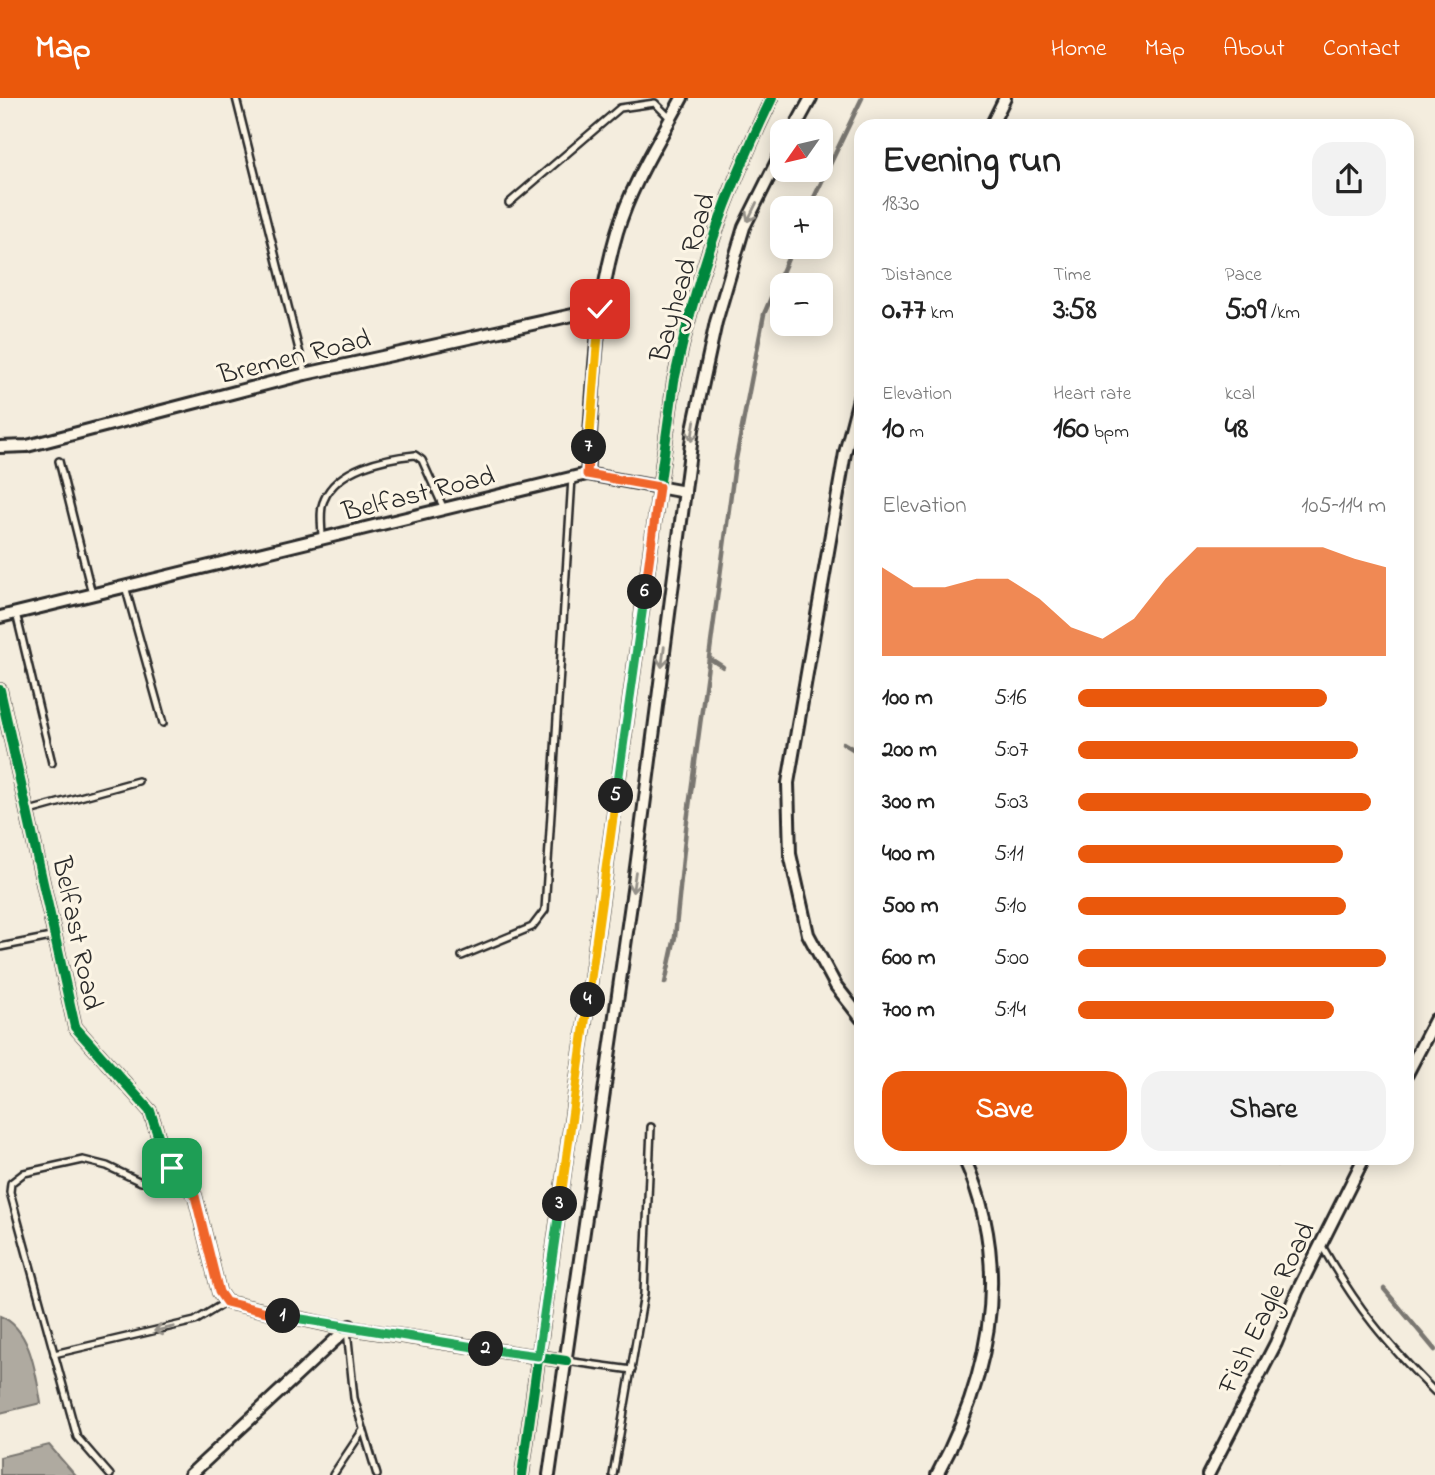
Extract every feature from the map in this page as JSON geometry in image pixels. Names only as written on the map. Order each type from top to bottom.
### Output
[{"type":"street","points":[[587,474],[600,309],[617,231],[682,98]]},
{"type":"street","name":"Bayhead Road","points":[[522,1475],[674,381],[701,272],[737,170],[772,98]]},
{"type":"street","points":[[800,119],[811,98]]},
{"type":"street","points":[[994,119],[1005,98]]},
{"type":"street","name":"Bayhead Road","points":[[549,1475],[634,883],[693,429],[716,322],[744,227],[770,175]]},
{"type":"street","name":"Bremen Road","points":[[0,447],[27,446],[305,374],[600,309]]},
{"type":"street","points":[[854,418],[845,453],[788,783],[790,854],[808,934],[836,986],[854,1009]]},
{"type":"street","name":"Belfast Road","points":[[0,617],[587,474],[685,492]]},
{"type":"street","name":"Belfast Road","points":[[0,690],[75,1027],[150,1111],[158,1127],[165,1157],[195,1196],[219,1292],[226,1302]]},
{"type":"street","points":[[1414,1060],[1435,1020]]},
{"type":"street","points":[[937,1475],[967,1412],[984,1356],[993,1303],[982,1212],[966,1165]]},
{"type":"street","name":"Fish Eagle Road","points":[[1208,1475],[1276,1343],[1360,1165]]},
{"type":"street","points":[[226,1302],[348,1328],[566,1361]]},
{"type":"street","points":[[190,1475],[348,1328]]},
{"type":"lane","points":[[236,98],[305,374]]},
{"type":"lane","points":[[509,203],[620,108],[653,100],[671,119]]},
{"type":"lane","points":[[321,539],[322,502],[327,493],[357,469],[397,457],[415,456],[422,460],[443,509]]},
{"type":"lane","points":[[59,461],[92,594]]},
{"type":"lane","points":[[462,956],[532,927],[545,910],[572,478]]},
{"type":"lane","points":[[125,586],[163,723]]},
{"type":"lane","points":[[16,613],[52,763]]},
{"type":"lane","points":[[29,811],[138,781]]},
{"type":"lane","points":[[0,947],[56,936]]},
{"type":"lane","points":[[613,1475],[632,1370],[647,1262],[651,1127]]},
{"type":"lane","points":[[110,1475],[76,1437],[10,1192],[11,1183],[24,1173],[83,1160],[107,1166],[141,1182],[177,1174]]},
{"type":"lane","points":[[1321,1244],[1363,1314],[1435,1392]]},
{"type":"lane","points":[[54,1354],[195,1321],[226,1302]]},
{"type":"lane","points":[[348,1328],[350,1377],[377,1475]]},
{"type":"lane","points":[[566,1361],[632,1370]]},
{"type":"lane","points":[[333,1475],[363,1430]]},
{"type":"shaded area","points":[[0,1316],[19,1331],[25,1341],[34,1366],[41,1403],[0,1413]]},
{"type":"shaded area","points":[[49,1445],[75,1475],[0,1475],[0,1457]]},
{"type":"waterway","points":[[815,196],[862,98]]},
{"type":"waterway","points":[[665,983],[675,937],[686,829],[735,464],[764,314],[788,259]]},
{"type":"waterway","points":[[709,658],[723,667]]},
{"type":"waterway","points":[[843,743],[854,750]]},
{"type":"waterway","points":[[1384,1289],[1435,1350]]},
{"type":"cycle path","points":[[522,1475],[674,381],[692,306],[714,236],[740,168],[772,98]]},
{"type":"cycle path","points":[[0,690],[75,1027],[150,1111],[165,1157],[195,1196],[219,1292],[226,1302],[329,1325],[566,1361]]},
{"type":"route","points":[[172,1168],[195,1196],[219,1292],[226,1302],[329,1325],[538,1356],[659,487],[587,474],[600,309]]}]
